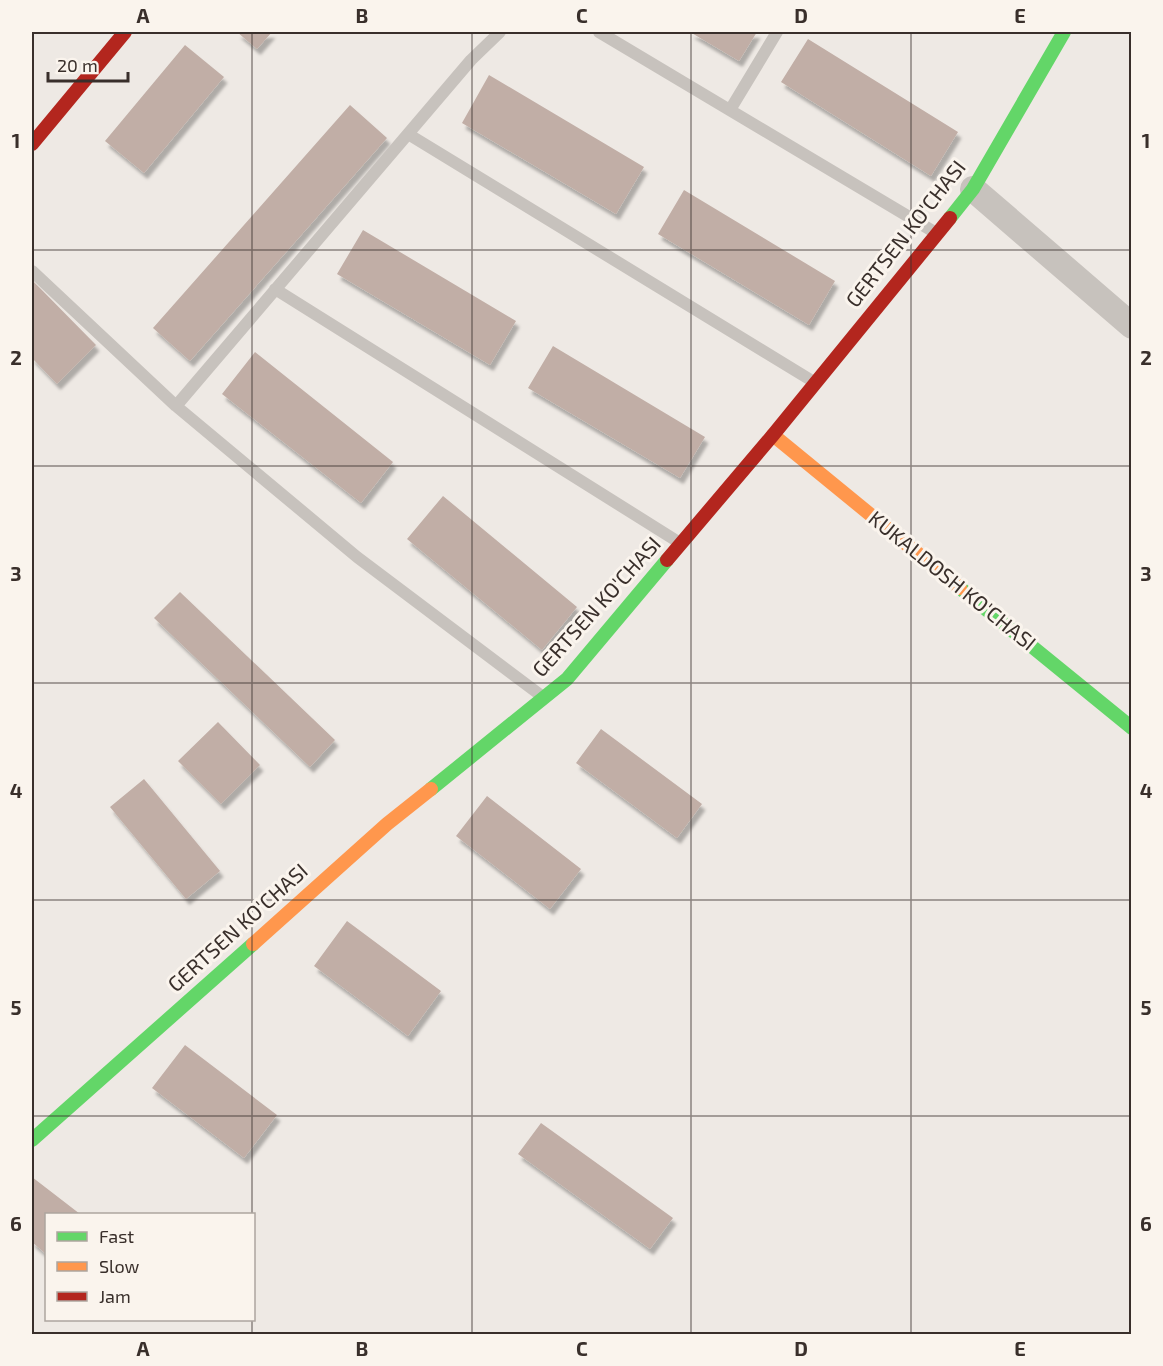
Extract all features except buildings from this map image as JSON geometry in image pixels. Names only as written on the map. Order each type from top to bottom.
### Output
[{"type":"street","points":[[32,144],[125,32]]},
{"type":"street","name":"GERTSEN KO'CHASI","points":[[32,1140],[387,824],[567,679],[773,435],[973,189],[1064,32]]},
{"type":"street","points":[[973,189],[1131,326]]},
{"type":"street","name":"KUKALDOSH KO'CHASI","points":[[773,435],[1131,728]]},
{"type":"lane","points":[[176,406],[471,60],[500,32]]},
{"type":"lane","points":[[599,32],[937,233]]},
{"type":"lane","points":[[730,110],[777,32]]},
{"type":"lane","points":[[408,134],[816,382]]},
{"type":"lane","points":[[32,271],[176,406],[357,557],[544,698]]},
{"type":"lane","points":[[275,290],[681,544]]},
{"type":"traffic: fast","points":[[950,218],[973,189],[1064,32]]},
{"type":"traffic: fast","points":[[431,789],[567,679],[667,560]]},
{"type":"traffic: fast","points":[[960,588],[1132,728]]},
{"type":"traffic: fast","points":[[32,1140],[253,944]]},
{"type":"traffic: slow","points":[[773,435],[960,588]]},
{"type":"traffic: slow","points":[[253,944],[387,824],[431,789]]},
{"type":"traffic: jam","points":[[32,144],[125,32]]},
{"type":"traffic: jam","points":[[667,560],[773,435],[950,218]]}]
